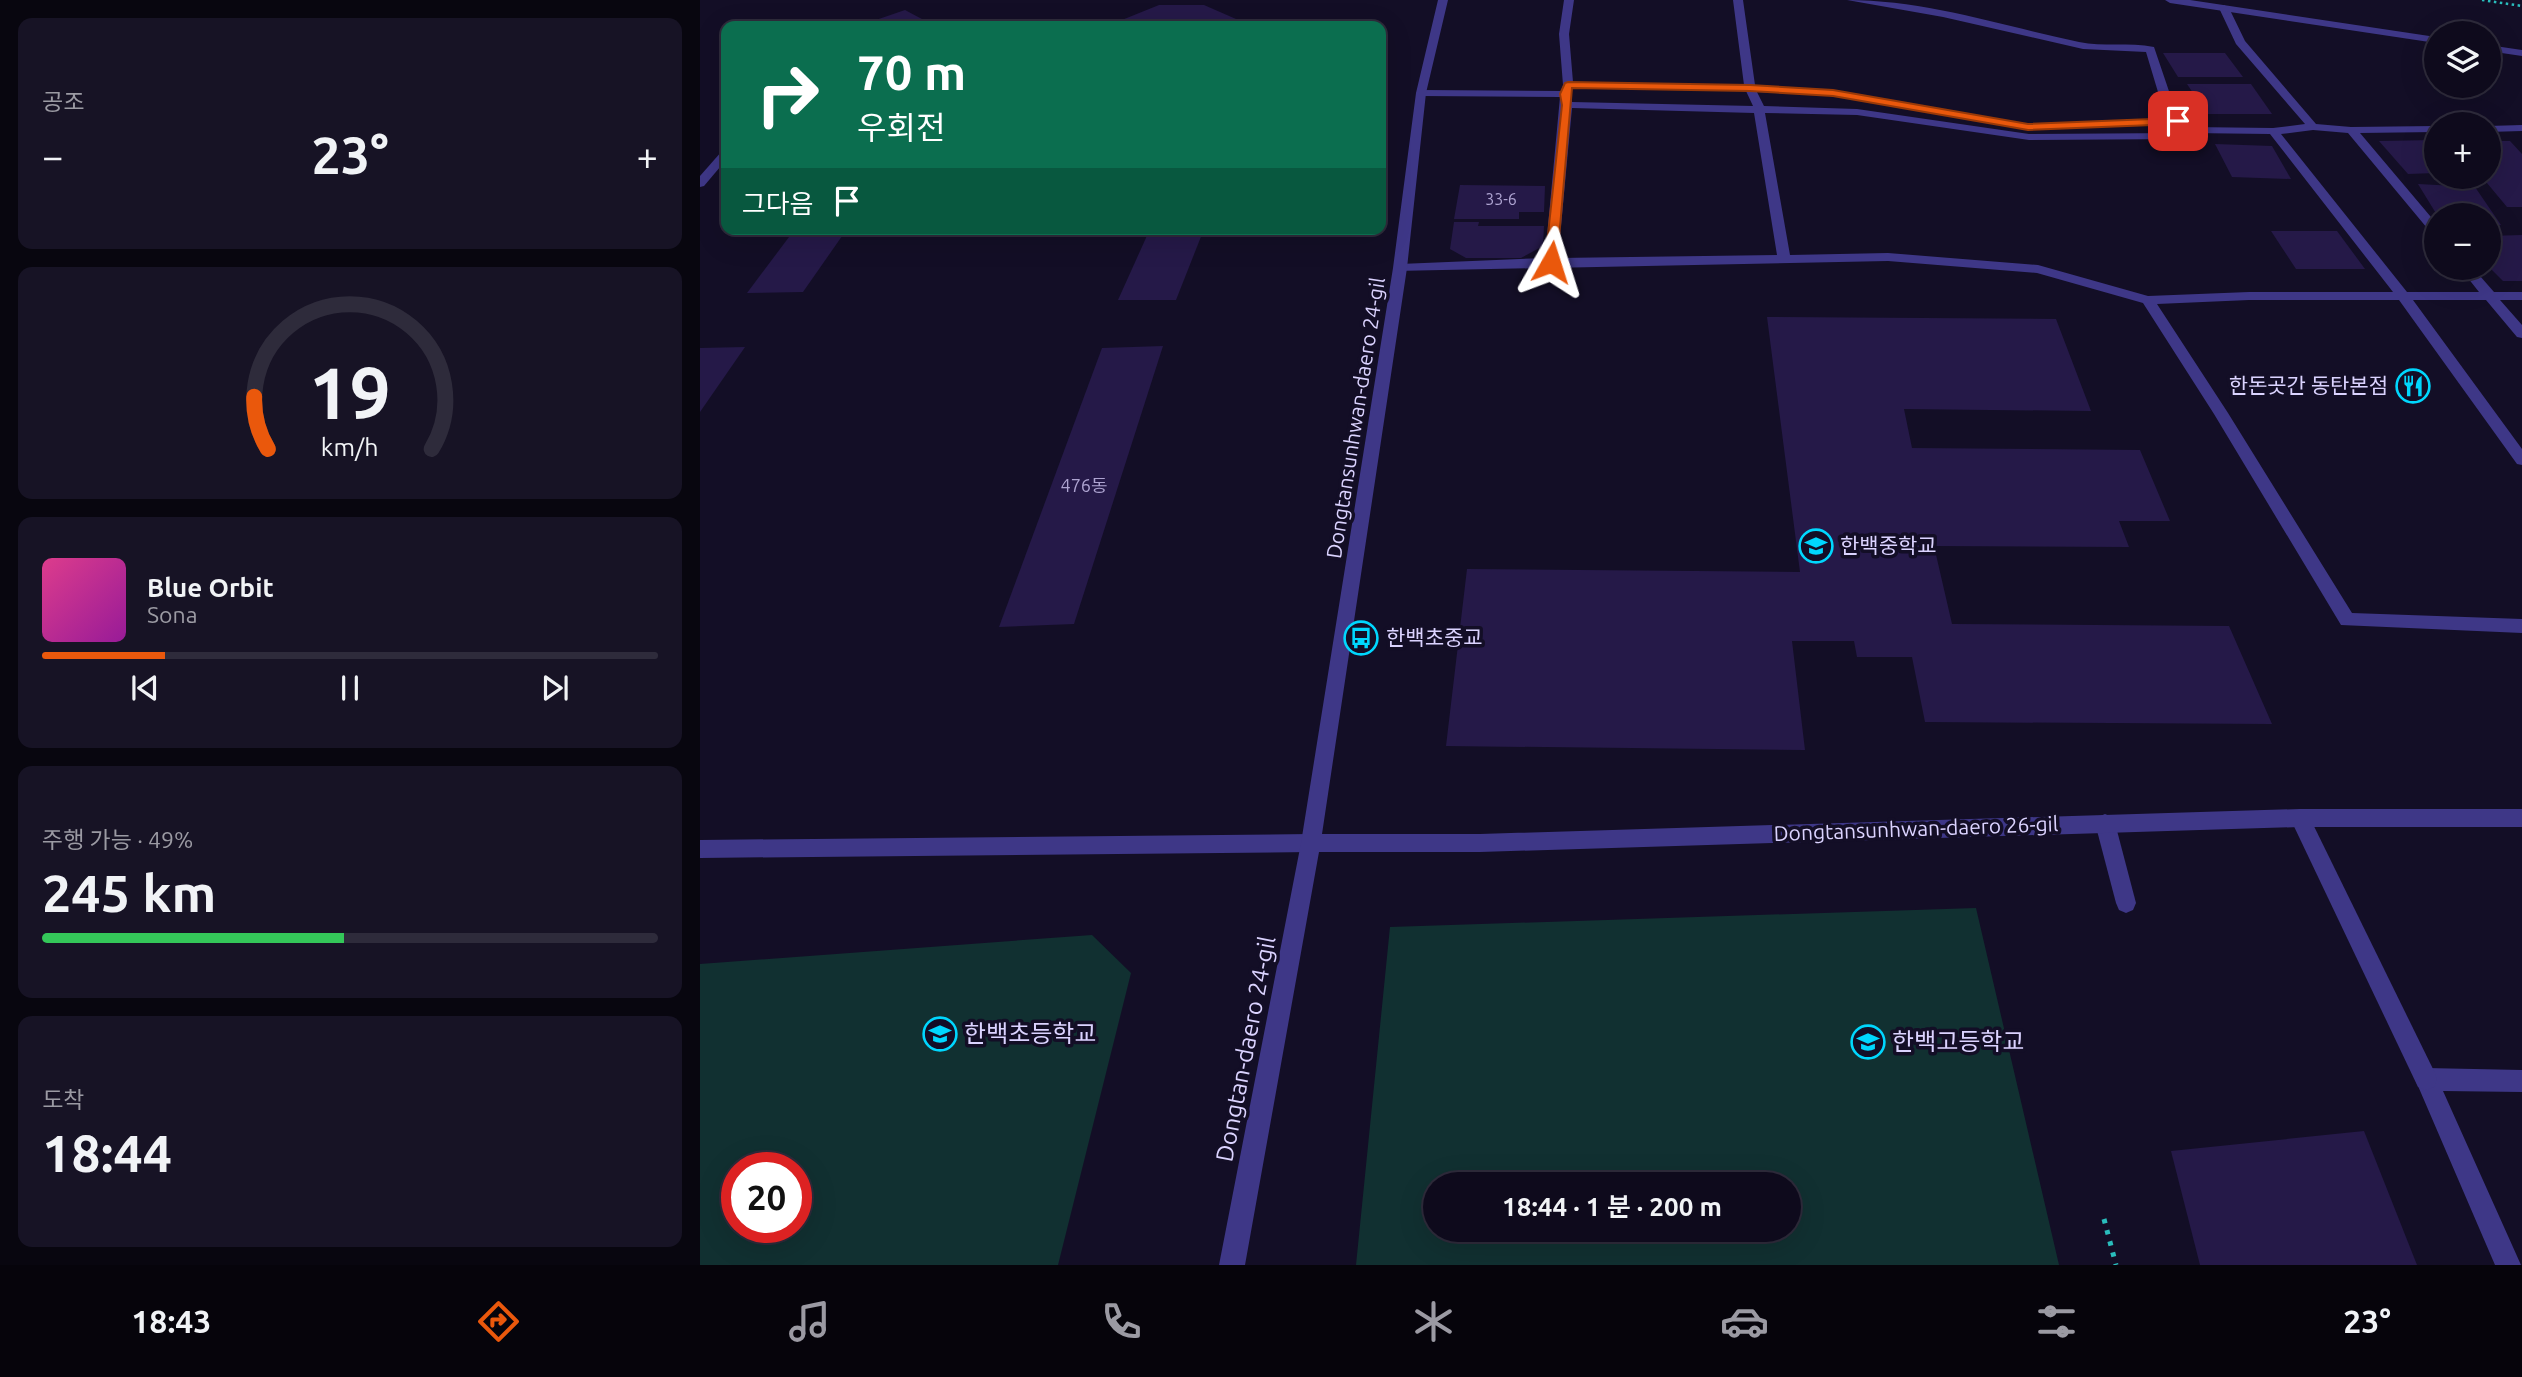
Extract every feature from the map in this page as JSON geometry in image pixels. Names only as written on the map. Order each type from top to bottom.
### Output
[{"type":"street","name":"Dongtansunhwan-daero 24-gil","points":[[1311,843],[1401,268],[1421,93],[1443,0]]},
{"type":"street","points":[[1551,262],[1567,95],[1564,34],[1569,0]]},
{"type":"street","points":[[1738,0],[1750,88],[1759,108],[1784,258]]},
{"type":"street","points":[[1567,95],[1857,113],[2029,136],[2183,136],[2183,125],[2157,78],[2150,49],[2083,46],[1943,14],[1852,0]]},
{"type":"street","points":[[2170,0],[2424,38]]},
{"type":"street","points":[[2224,8],[2240,42],[2313,127]]},
{"type":"street","points":[[2501,50],[2522,53]]},
{"type":"street","points":[[1421,93],[1567,95],[1750,88],[1833,93],[2028,127],[2183,125],[2273,131],[2313,127],[2351,130],[2424,129]]},
{"type":"street","points":[[2501,129],[2522,128]]},
{"type":"street","points":[[2351,130],[2424,217]]},
{"type":"street","points":[[2273,131],[2403,296],[2522,460]]},
{"type":"street","points":[[700,183],[721,159]]},
{"type":"street","points":[[1401,268],[1551,262],[1888,257],[2038,269],[2148,300],[2249,296],[2522,296]]},
{"type":"street","points":[[2476,280],[2522,334]]},
{"type":"street","points":[[2148,300],[2221,413],[2347,620],[2522,626]]},
{"type":"street","points":[[2300,818],[2426,1079],[2508,1265]]},
{"type":"street","name":"Dongtansunhwan-daero 26-gil","points":[[700,849],[1480,843],[2300,818],[2522,818]]},
{"type":"street","points":[[2105,823],[2126,902]]},
{"type":"street","name":"Dongtan-daero 24-gil","points":[[1232,1265],[1311,843]]},
{"type":"street","points":[[2426,1079],[2522,1081]]},
{"type":"path","points":[[2482,0],[2522,6]]},
{"type":"path","points":[[2104,1219],[2116,1265]]},
{"type":"green space","points":[[1976,908],[2059,1265],[1356,1265],[1390,927]]},
{"type":"green space","name":"한백초등학교","points":[[1092,935],[1131,973],[1058,1265],[700,1265],[700,964]]},
{"type":"building","points":[[1159,5],[1204,5],[1241,21],[1119,21]]},
{"type":"building","points":[[905,10],[926,21],[873,21]]},
{"type":"building","points":[[2163,53],[2225,53],[2243,77],[2178,77]]},
{"type":"building","points":[[2187,84],[2251,84],[2272,114],[2207,114]]},
{"type":"building","points":[[2424,140],[2424,173],[2408,174],[2379,141]]},
{"type":"building","points":[[2501,141],[2510,141],[2522,154],[2522,207],[2507,207],[2492,189],[2501,189]]},
{"type":"building","points":[[2215,144],[2272,146],[2291,179],[2232,177]]},
{"type":"building","points":[[2418,184],[2424,184],[2424,189],[2476,189],[2486,203],[2430,203]]},
{"type":"building","points":[[1460,185],[1545,186],[1544,212],[1519,212],[1519,219],[1454,219]]},
{"type":"building","points":[[1454,222],[1479,222],[1478,226],[1544,226],[1543,246],[1521,258],[1466,258],[1450,249]]},
{"type":"building","points":[[2271,231],[2337,231],[2365,269],[2296,269]]},
{"type":"building","points":[[790,235],[843,235],[803,292],[747,293]]},
{"type":"building","points":[[1147,235],[1202,235],[1176,300],[1118,300]]},
{"type":"building","points":[[2522,235],[2522,281],[2501,279],[2501,236]]},
{"type":"building","points":[[1767,317],[2056,319],[2091,411],[1904,409],[1912,448],[2140,450],[2170,521],[2119,521],[2129,547],[1934,546],[1952,624],[2229,626],[2272,724],[1925,722],[1912,657],[1857,657],[1854,641],[1792,641],[1805,750],[1446,746],[1467,569],[1800,572]]},
{"type":"building","points":[[1163,346],[1074,624],[999,627],[1102,348]]},
{"type":"building","points":[[745,347],[700,412],[700,348]]},
{"type":"building","points":[[2364,1131],[2417,1265],[2200,1265],[2171,1151]]},
{"type":"place","name":"한돈곳간 동탄본점","points":[[2413,386]]},
{"type":"place","name":"한백중학교","points":[[1816,546]]},
{"type":"place","name":"한백초중교","points":[[1361,638]]},
{"type":"place","name":"한백초등학교","points":[[940,1034]]},
{"type":"place","name":"한백고등학교","points":[[1868,1042]]},
{"type":"route","points":[[1551,262],[1567,105],[1564,94],[1568,85],[1750,88],[1833,93],[2028,127],[2178,121]]}]
